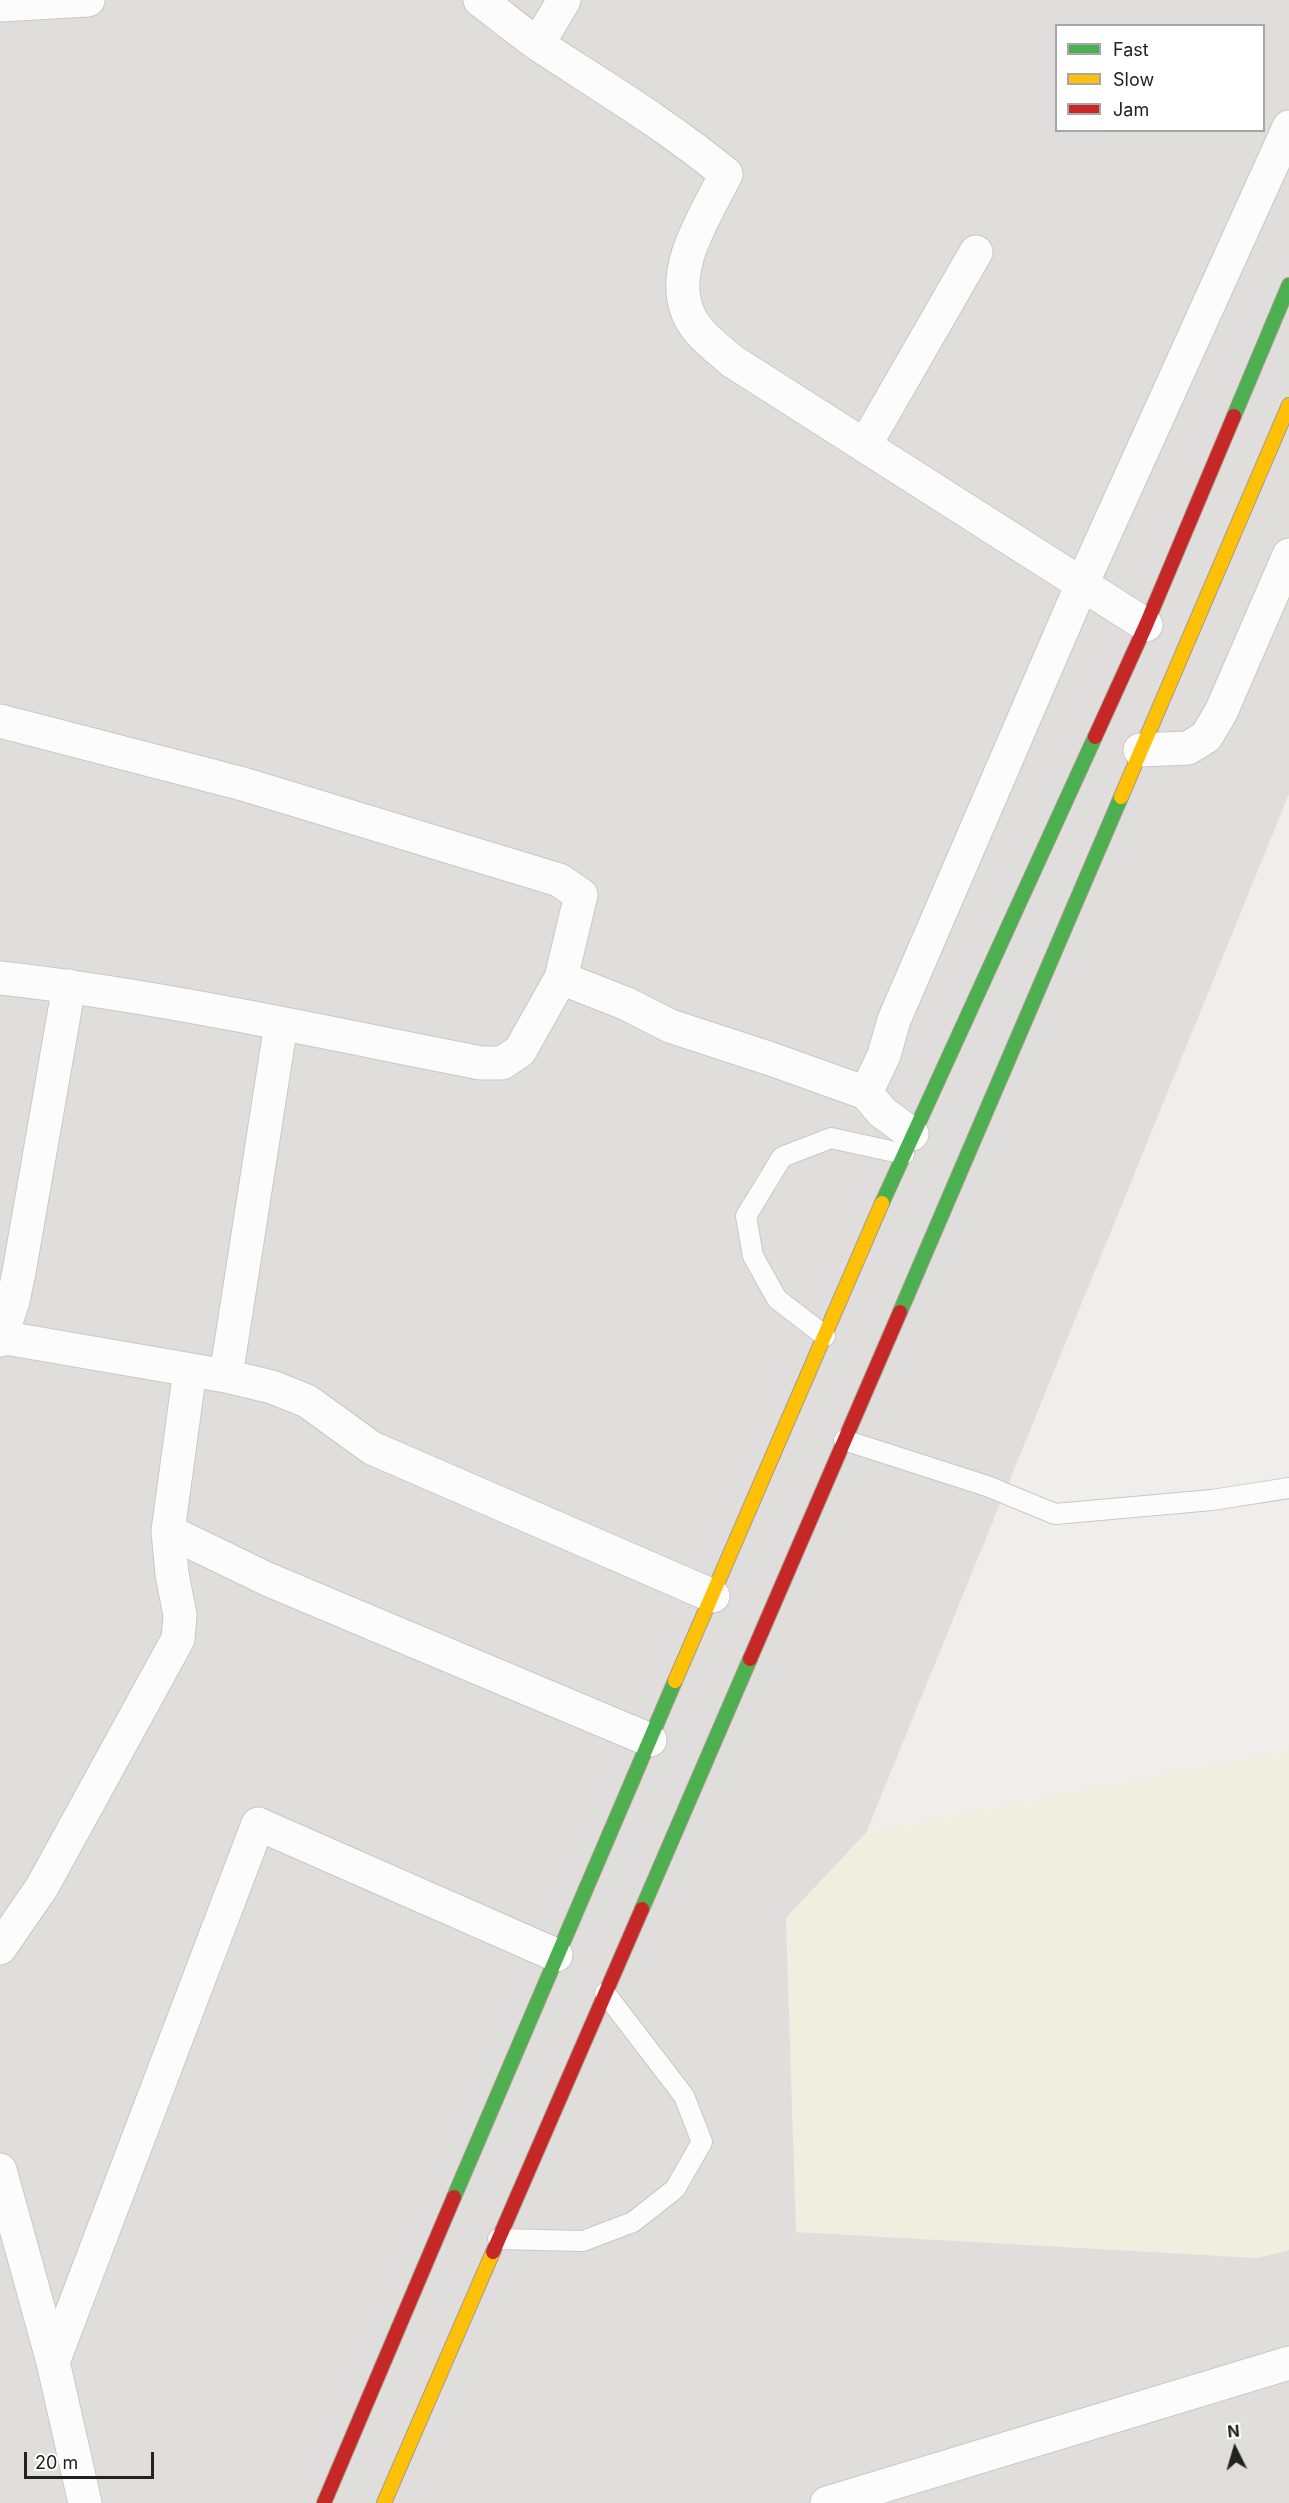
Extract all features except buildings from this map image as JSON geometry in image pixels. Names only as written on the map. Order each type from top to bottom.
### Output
[{"type":"main road","points":[[324,2503],[556,1955],[908,1144],[1146,625],[1289,285]]},
{"type":"main road","points":[[384,2503],[1289,405]]},
{"type":"street","points":[[5,3],[88,0]]},
{"type":"street","points":[[480,0],[538,44],[648,114],[726,174],[685,260],[681,289],[688,315],[702,334],[732,361],[1146,625]]},
{"type":"street","points":[[538,44],[564,0]]},
{"type":"street","points":[[866,1093],[884,1055],[894,1020],[1082,584],[1289,127]]},
{"type":"street","points":[[865,445],[976,252]]},
{"type":"street","points":[[1140,750],[1188,748],[1206,737],[1221,712],[1289,555]]},
{"type":"street","points":[[0,721],[243,784],[558,880],[581,895],[561,978],[520,1051],[502,1063],[480,1063],[69,986],[0,978]]},
{"type":"street","points":[[561,978],[627,1004],[670,1026],[866,1093],[908,1144]]},
{"type":"street","points":[[69,986],[19,1272],[13,1301],[0,1338],[226,1376],[272,1387],[307,1401],[372,1448],[713,1596]]},
{"type":"street","points":[[226,1376],[281,1024]]},
{"type":"street","points":[[0,1948],[42,1887],[178,1639],[180,1615],[172,1574],[168,1531],[190,1370]]},
{"type":"street","points":[[168,1531],[267,1579],[650,1740]]},
{"type":"street","points":[[52,2362],[258,1824],[556,1955]]},
{"type":"street","points":[[0,2170],[52,2362],[86,2503]]},
{"type":"street","points":[[827,2503],[1289,2363]]},
{"type":"lane","points":[[825,1336],[777,1299],[753,1256],[746,1216],[782,1157],[831,1138],[908,1144]]},
{"type":"lane","points":[[844,1440],[987,1486],[1054,1514],[1212,1500],[1289,1488]]},
{"type":"lane","points":[[498,2239],[583,2241],[633,2222],[675,2189],[702,2142],[684,2096],[605,1993]]},
{"type":"shaded area","points":[[0,0],[1289,0],[1289,794],[866,1833],[786,1918],[1256,2258],[1289,2250],[1289,2503],[0,2503]]},
{"type":"green space","points":[[1289,1750],[1289,2250],[1256,2258],[796,2232],[786,1918],[866,1833]]},
{"type":"traffic: fast","points":[[1234,416],[1289,285]]},
{"type":"traffic: fast","points":[[882,1203],[1095,737]]},
{"type":"traffic: fast","points":[[900,1312],[1121,797]]},
{"type":"traffic: fast","points":[[642,1909],[750,1659]]},
{"type":"traffic: fast","points":[[454,2197],[675,1681]]},
{"type":"traffic: slow","points":[[1121,797],[1289,405]]},
{"type":"traffic: slow","points":[[675,1681],[882,1203]]},
{"type":"traffic: slow","points":[[384,2503],[493,2252]]},
{"type":"traffic: jam","points":[[1095,737],[1146,625],[1234,416]]},
{"type":"traffic: jam","points":[[750,1659],[900,1312]]},
{"type":"traffic: jam","points":[[493,2252],[642,1909]]},
{"type":"traffic: jam","points":[[324,2503],[454,2197]]}]
